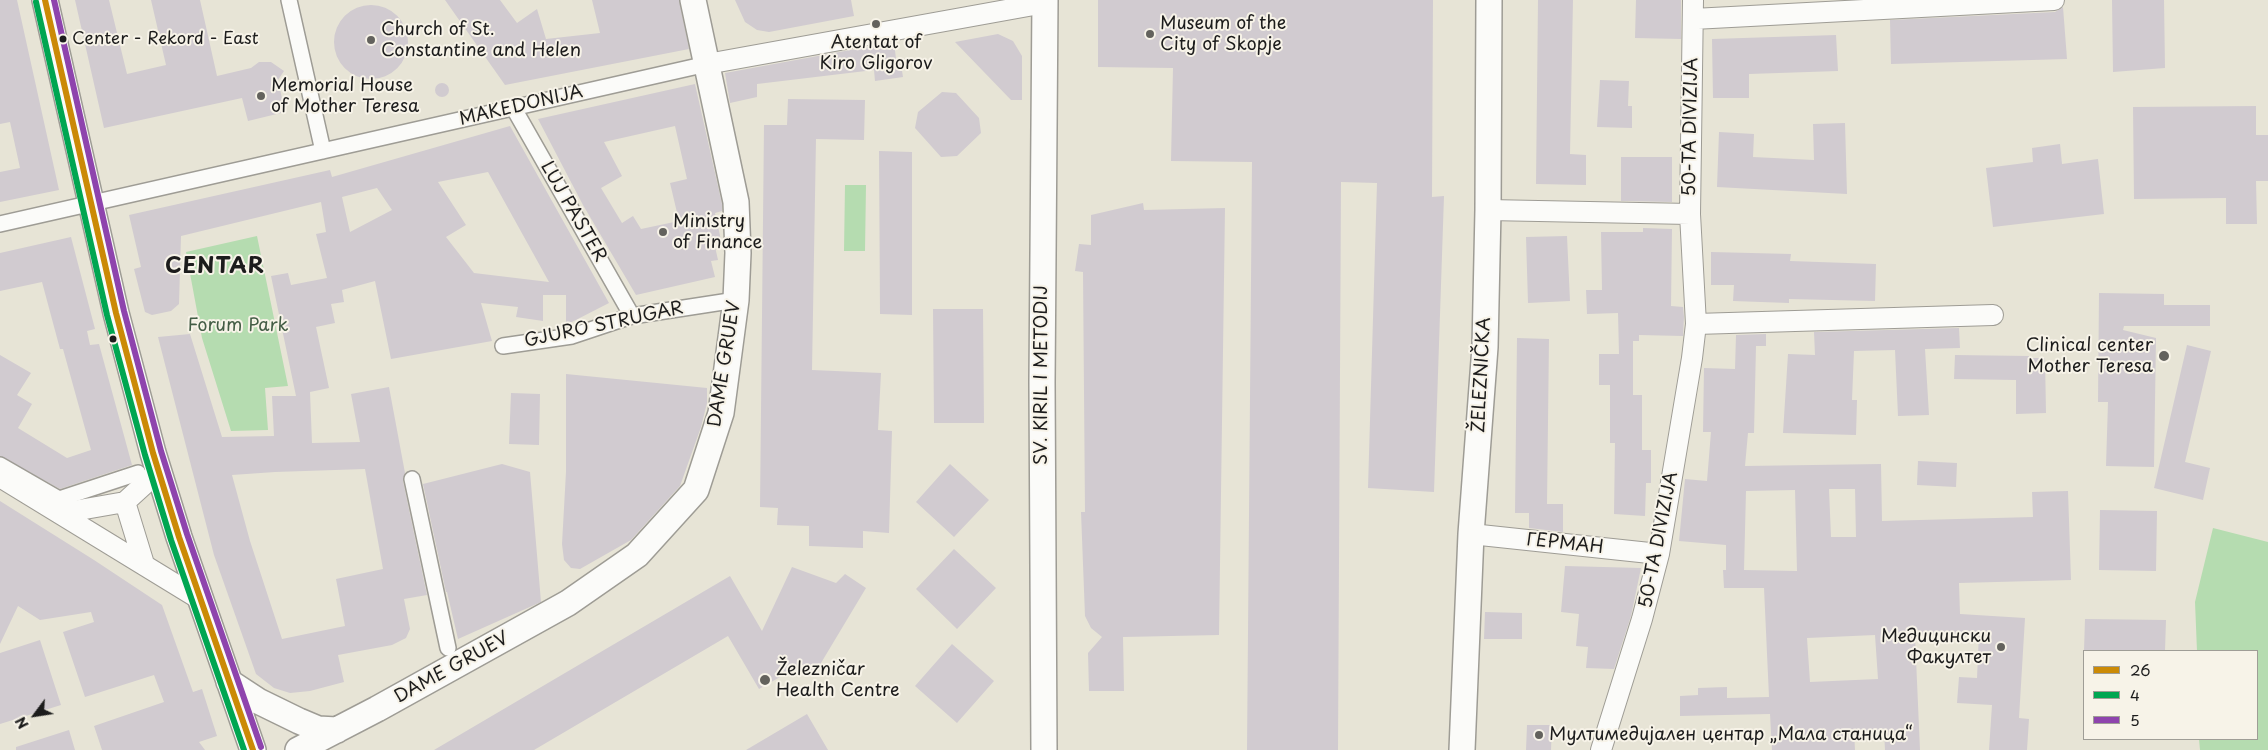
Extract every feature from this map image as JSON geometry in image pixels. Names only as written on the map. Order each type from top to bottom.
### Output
[{"type":"street","points":[[45,0],[116,313],[148,472],[200,600],[253,750]]},
{"type":"street","points":[[289,0],[322,151]]},
{"type":"street","name":"DAME GRUEV","points":[[298,750],[324,739],[561,607],[637,555],[696,490],[721,413],[736,300],[738,253],[736,202],[692,0]]},
{"type":"street","name":"ŽELEZNIČKA","points":[[1462,750],[1471,534],[1485,347],[1489,0]]},
{"type":"street","name":"50-TA DIVIZIJA","points":[[1601,750],[1642,619],[1658,554],[1696,324],[1690,214],[1693,9],[2054,0]]},
{"type":"street","name":"MAKEDONIJA","points":[[0,224],[707,64],[1045,1]]},
{"type":"street","name":"SV. KIRIL I METODIJ","points":[[1044,750],[1042,382],[1045,1]]},
{"type":"street","name":"LUJ PASTER","points":[[513,108],[632,316]]},
{"type":"street","points":[[1488,210],[1690,214]]},
{"type":"street","name":"GJURO STRUGAR","points":[[502,346],[572,336],[632,316],[736,300]]},
{"type":"street","points":[[1696,324],[1993,315]]},
{"type":"street","points":[[0,465],[59,499],[148,472]]},
{"type":"street","points":[[62,513],[125,502],[148,472]]},
{"type":"street","points":[[0,477],[62,513],[200,600]]},
{"type":"street","points":[[412,479],[448,648]]},
{"type":"street","points":[[125,502],[144,564]]},
{"type":"street","name":"ГЕРМАН","points":[[1471,534],[1658,554]]},
{"type":"street","points":[[229,682],[258,701],[318,728],[324,739]]},
{"type":"green space","points":[[845,185],[866,185],[865,251],[844,251]]},
{"type":"green space","name":"Forum Park","points":[[257,236],[288,386],[265,388],[268,430],[231,431],[202,338],[186,252]]},
{"type":"green space","points":[[2213,528],[2268,542],[2268,750],[2200,750],[2199,740],[2258,740],[2258,650],[2197,650],[2195,602]]},
{"type":"building","points":[[0,0],[17,0],[59,190],[0,202],[0,172],[20,168],[10,122],[0,124]]},
{"type":"building","points":[[75,0],[109,0],[127,74],[166,65],[151,0],[200,0],[217,76],[251,68],[259,62],[271,62],[284,71],[278,80],[285,112],[248,121],[242,98],[104,128]]},
{"type":"building","points":[[445,0],[500,0],[517,23],[537,9],[546,39],[600,33],[592,0],[679,0],[689,49],[505,85]]},
{"type":"building","points":[[735,0],[851,0],[854,16],[769,32],[757,30],[745,22]]},
{"type":"building","points":[[1098,0],[1433,0],[1432,197],[1444,196],[1434,492],[1368,488],[1377,183],[1341,182],[1338,750],[1247,750],[1252,162],[1171,161],[1173,68],[1098,67]]},
{"type":"building","points":[[1538,0],[1573,0],[1570,154],[1586,155],[1586,185],[1536,184]]},
{"type":"building","points":[[1636,0],[1681,0],[1681,39],[1635,38]]},
{"type":"building","points":[[2112,0],[2164,0],[2165,68],[2113,72]]},
{"type":"building","name":"Church of St. Constantine and Helen","points":[[371,5],[385,8],[397,16],[405,28],[408,42],[405,56],[397,68],[385,76],[371,79],[357,76],[345,68],[337,56],[334,42],[337,28],[345,16],[357,8]]},
{"type":"building","points":[[2063,7],[2067,59],[1891,64],[1890,20],[2055,12]]},
{"type":"building","points":[[998,34],[1013,41],[1022,56],[1022,100],[1011,100],[955,42]]},
{"type":"building","points":[[1836,35],[1838,71],[1749,74],[1749,98],[1713,98],[1712,39]]},
{"type":"building","points":[[894,42],[896,59],[900,58],[903,77],[875,81],[874,70],[757,84],[757,97],[730,103],[725,73]]},
{"type":"building","points":[[1600,80],[1629,81],[1628,106],[1632,106],[1632,128],[1597,127]]},
{"type":"building","points":[[439,83],[445,83],[449,90],[445,97],[439,97],[435,93],[435,87]]},
{"type":"building","points":[[695,84],[722,204],[722,211],[715,213],[721,240],[714,242],[718,260],[711,261],[715,277],[636,295],[583,205],[538,119]],"holes":[[[675,126],[687,179],[670,183],[679,221],[641,229],[633,216],[622,223],[601,188],[622,176],[604,142]]]},
{"type":"building","points":[[942,92],[956,93],[979,118],[981,133],[957,156],[941,157],[915,128],[918,112]]},
{"type":"building","points":[[788,99],[865,100],[864,140],[816,139],[812,370],[881,373],[878,430],[892,431],[889,533],[863,531],[863,548],[809,546],[809,526],[777,525],[778,508],[760,507],[764,125],[787,125]]},
{"type":"building","points":[[2256,106],[2256,135],[2268,135],[2268,181],[2256,181],[2257,224],[2226,224],[2226,198],[2134,199],[2133,107]]},
{"type":"building","points":[[1845,123],[1847,194],[1717,187],[1719,132],[1754,134],[1753,157],[1814,160],[1813,124]]},
{"type":"building","points":[[510,126],[609,303],[566,325],[566,295],[543,295],[543,321],[516,317],[518,307],[481,303],[492,341],[391,359],[375,281],[342,290],[344,302],[331,304],[335,323],[316,327],[329,388],[310,392],[312,443],[360,442],[351,394],[389,387],[405,473],[403,481],[427,595],[404,599],[410,629],[406,638],[392,645],[338,655],[344,682],[310,691],[290,693],[274,688],[256,674],[214,555],[158,337],[190,334],[222,437],[274,436],[272,396],[296,396],[271,276],[288,273],[291,285],[327,278],[316,234],[326,232],[321,202],[181,236],[179,304],[171,311],[152,315],[145,312],[134,269],[141,267],[129,215],[330,170],[332,177]],"holes":[[[488,172],[549,282],[474,273],[446,237],[466,225],[438,182]],[[377,188],[392,210],[350,232],[342,197]],[[365,469],[383,569],[336,579],[345,626],[282,639],[250,541],[232,475]]]},
{"type":"building","points":[[2060,144],[2062,164],[2098,159],[2104,214],[1993,227],[1986,168],[2033,162],[2032,148]]},
{"type":"building","points":[[879,151],[912,152],[912,315],[880,314]]},
{"type":"building","points":[[1621,157],[1672,157],[1672,202],[1621,201]]},
{"type":"building","points":[[1143,203],[1144,210],[1225,208],[1219,635],[1123,637],[1124,691],[1089,691],[1088,653],[1102,637],[1091,628],[1085,616],[1081,512],[1085,512],[1083,272],[1075,271],[1079,244],[1091,245],[1091,215]]},
{"type":"building","points":[[1643,228],[1672,229],[1671,306],[1683,307],[1684,317],[1683,336],[1639,335],[1639,341],[1633,341],[1633,395],[1642,395],[1642,450],[1651,450],[1651,483],[1646,483],[1645,516],[1614,514],[1615,443],[1610,443],[1610,385],[1599,385],[1599,354],[1619,354],[1618,313],[1587,314],[1586,290],[1602,290],[1601,232],[1643,232]]},
{"type":"building","points":[[1567,236],[1570,301],[1528,303],[1526,237]]},
{"type":"building","points":[[71,237],[95,329],[87,331],[90,345],[99,344],[132,465],[60,489],[0,456],[0,355],[31,373],[17,395],[32,404],[18,428],[67,458],[91,450],[42,282],[0,291],[0,253]]},
{"type":"building","points":[[1711,252],[1791,254],[1790,261],[1876,264],[1875,301],[1789,299],[1789,303],[1733,301],[1734,285],[1711,285]]},
{"type":"building","points":[[2099,293],[2164,294],[2164,305],[2210,305],[2210,326],[2124,326],[2123,330],[2156,338],[2154,467],[2106,466],[2108,402],[2098,402]]},
{"type":"building","points":[[933,309],[983,309],[984,423],[934,423]]},
{"type":"building","points":[[1959,328],[1960,348],[1925,349],[1929,415],[1898,416],[1895,350],[1854,351],[1852,400],[1857,400],[1856,435],[1783,433],[1788,354],[1815,355],[1814,332]]},
{"type":"building","points":[[1766,334],[1766,346],[1756,346],[1754,433],[1748,433],[1745,466],[1881,464],[1882,521],[2033,517],[2032,492],[2068,491],[2071,580],[1959,583],[1960,614],[2025,618],[2019,718],[2029,719],[2027,750],[1989,750],[1992,705],[1957,703],[1959,677],[1977,678],[1979,633],[1915,636],[1920,750],[1885,750],[1884,730],[1854,731],[1855,750],[1772,750],[1770,714],[1680,716],[1680,696],[1698,695],[1698,688],[1727,687],[1727,698],[1769,697],[1764,588],[1724,588],[1723,570],[1726,570],[1726,545],[1679,541],[1685,479],[1707,481],[1711,432],[1703,432],[1704,368],[1735,369],[1736,335]],"holes":[[[1829,489],[1855,489],[1856,537],[1831,537]],[[1795,490],[1797,571],[1744,570],[1746,491]],[[1875,635],[1878,679],[1810,682],[1807,638]]]},
{"type":"building","points":[[1517,338],[1549,339],[1547,504],[1563,504],[1563,532],[1529,528],[1529,513],[1515,513]]},
{"type":"building","points":[[2187,345],[2211,351],[2185,462],[2210,468],[2203,500],[2154,488]]},
{"type":"building","points":[[1955,355],[2045,358],[2046,413],[2016,414],[2016,380],[1954,379]]},
{"type":"building","points":[[566,374],[707,388],[707,403],[701,427],[680,486],[631,540],[580,569],[571,568],[564,560],[562,544],[566,472]]},
{"type":"building","points":[[511,393],[540,394],[539,445],[509,444]]},
{"type":"building","points":[[1918,461],[1957,463],[1956,487],[1917,485]]},
{"type":"building","points":[[502,464],[530,472],[541,602],[458,639],[423,484]]},
{"type":"building","points":[[950,464],[989,500],[954,537],[916,502]]},
{"type":"building","points":[[0,501],[162,605],[193,692],[202,689],[217,736],[199,742],[205,750],[102,750],[94,726],[164,702],[154,675],[85,697],[63,632],[94,622],[91,612],[40,620],[18,606],[0,644]]},
{"type":"building","points":[[2100,510],[2157,511],[2156,571],[2099,570]]},
{"type":"building","points":[[954,549],[996,588],[957,629],[916,589]]},
{"type":"building","points":[[1565,566],[1641,568],[1631,616],[1614,669],[1586,668],[1588,647],[1576,646],[1579,614],[1561,612]]},
{"type":"building","points":[[792,567],[836,583],[845,574],[866,588],[815,673],[801,665],[759,689],[728,636],[534,750],[434,750],[730,576],[762,631]]},
{"type":"building","points":[[1485,612],[1522,613],[1522,639],[1484,639]]},
{"type":"building","points":[[2085,619],[2166,620],[2165,650],[2084,650]]},
{"type":"building","points":[[40,640],[61,705],[0,724],[0,653]]},
{"type":"building","points":[[952,644],[994,681],[957,723],[915,686]]},
{"type":"building","points":[[807,714],[828,750],[746,750]]},
{"type":"building","name":"Мултимедијален центар „Мала станица“","points":[[1527,725],[1552,725],[1551,750],[1526,750]]},
{"type":"building","points":[[69,730],[75,750],[16,750],[16,747]]},
{"type":"transit line","name":"26","points":[[45,0],[116,313],[153,453],[179,537],[253,750]]},
{"type":"transit line","name":"5","points":[[54,0],[124,311],[161,451],[187,534],[261,747]]},
{"type":"transit line","name":"4","points":[[36,2],[107,315],[145,455],[171,540],[244,750]]},
{"type":"place","name":"Atentat of Kiro Gligorov","points":[[876,24]]},
{"type":"place","name":"Museum of the City of Skopje","points":[[1150,34]]},
{"type":"place","name":"Center - Rekord - East","points":[[63,39]]},
{"type":"place","name":"Church of St. Constantine and Helen","points":[[371,40]]},
{"type":"place","name":"Memorial House of Mother Teresa","points":[[261,96]]},
{"type":"place","name":"Ministry of Finance","points":[[663,232]]},
{"type":"place","name":"Clinical center Mother Teresa","points":[[2164,356]]},
{"type":"place","name":"Медицински Факултет","points":[[2001,647]]},
{"type":"place","name":"Železničar Health Centre","points":[[765,680]]},
{"type":"place","name":"Мултимедијален центар „Мала станица“","points":[[1539,735]]},
{"type":"district","name":"CENTAR","points":[[215,267]]}]
